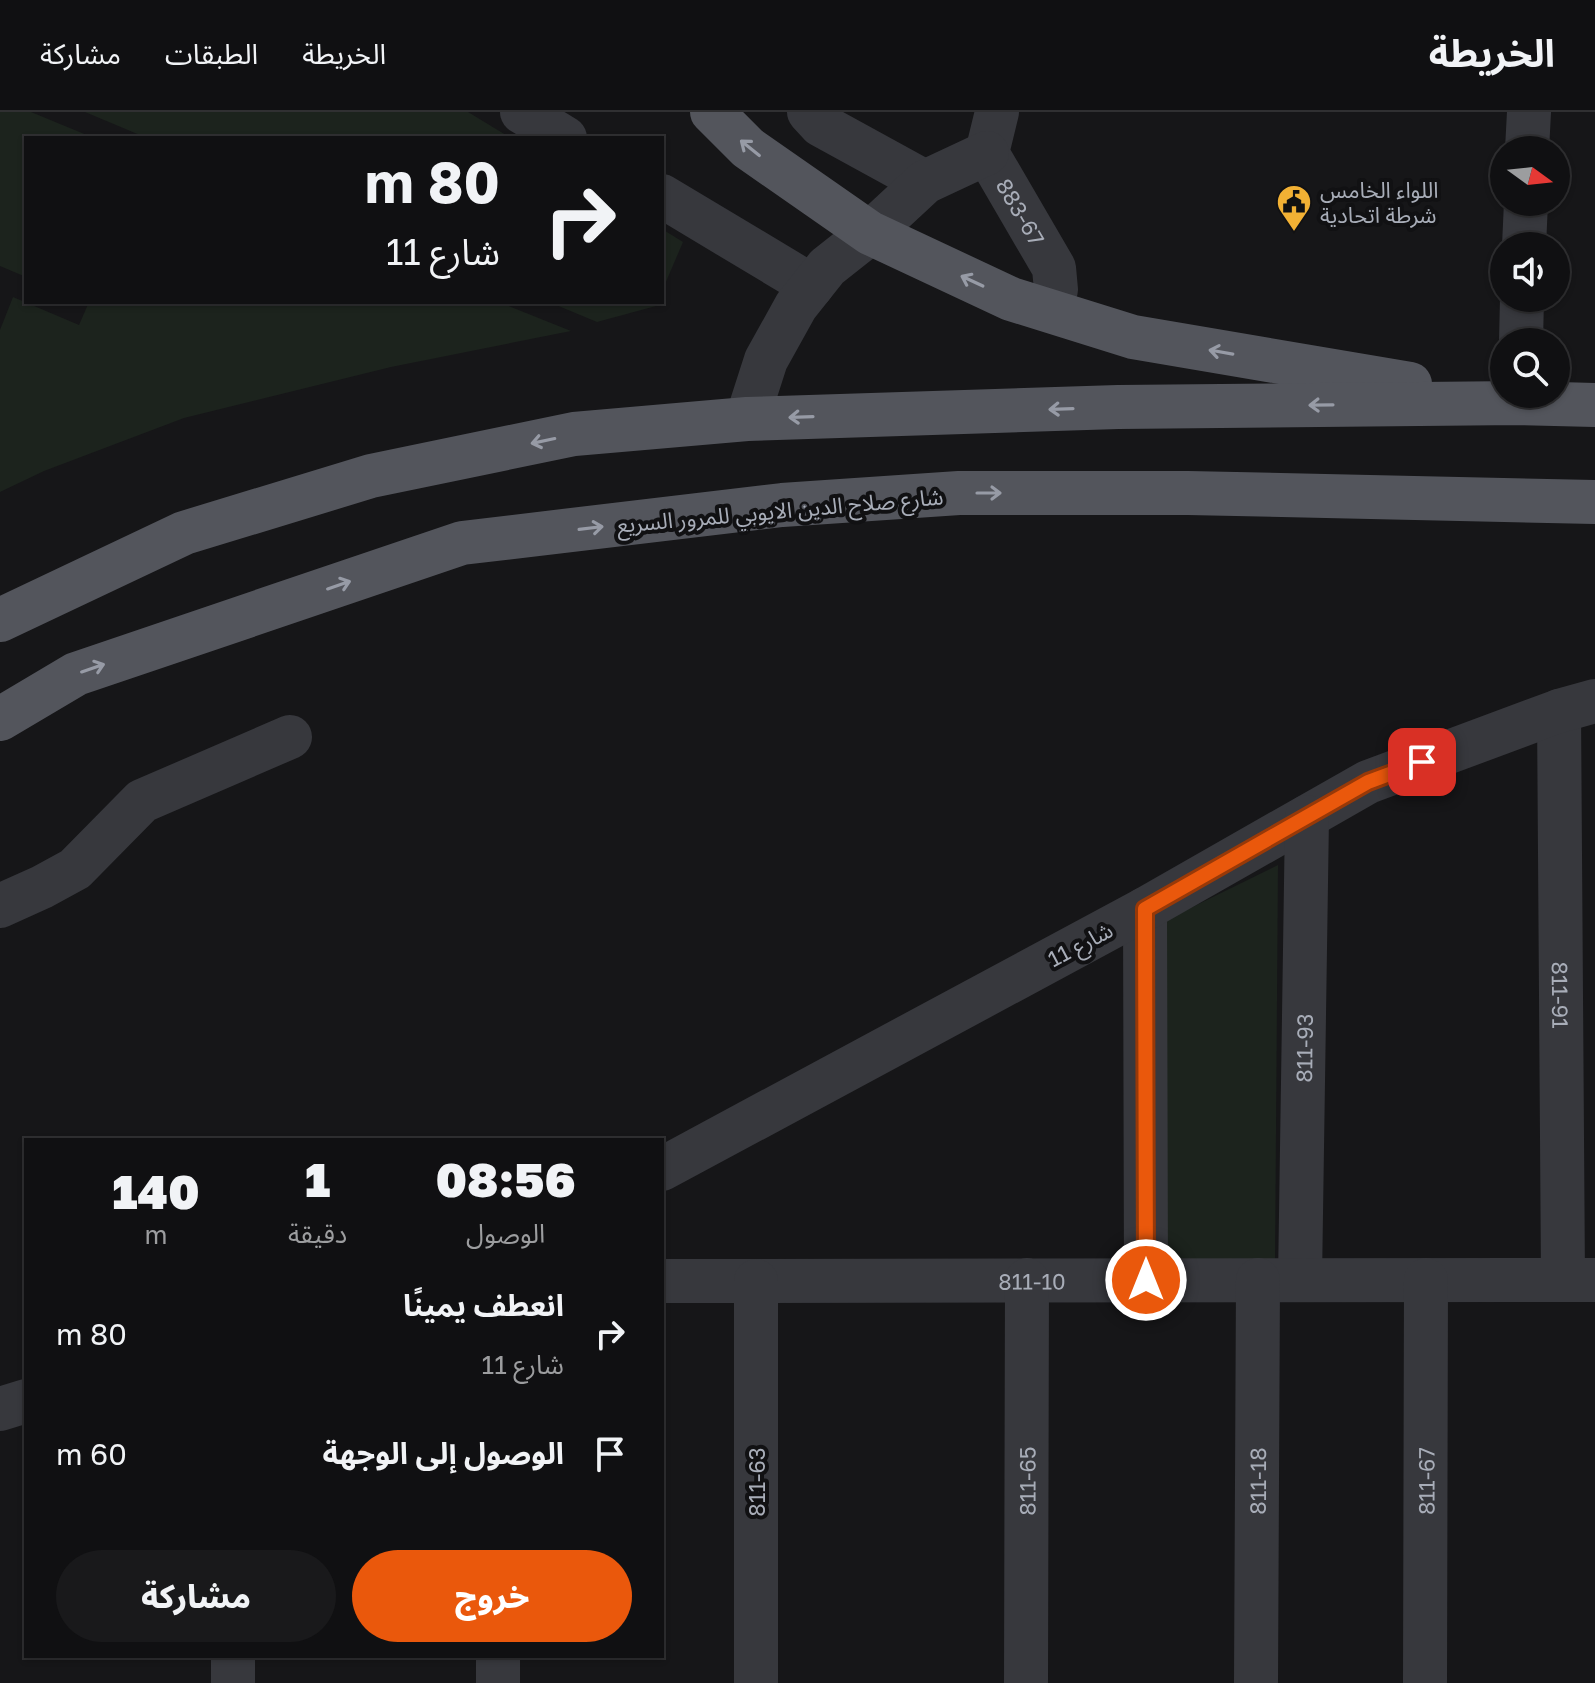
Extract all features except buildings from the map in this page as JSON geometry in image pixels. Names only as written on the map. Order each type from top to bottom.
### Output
[{"type":"main road","points":[[712,112],[748,148],[870,233],[1011,299],[1133,337],[1490,393]]},
{"type":"main road","points":[[0,620],[184,533],[371,476],[574,434],[747,419],[1490,399]]},
{"type":"main road","points":[[1570,403],[1595,405]]},
{"type":"main road","name":"شارع صلاح الدين الايوبي للمرور السريع","points":[[18,708],[76,674],[462,543],[782,505],[959,493],[1204,493],[1595,502]]},
{"type":"main road","points":[[0,756],[18,708]]},
{"type":"street","points":[[522,112],[562,136]]},
{"type":"street","points":[[809,112],[821,125],[925,182]]},
{"type":"street","points":[[1528,136],[1529,112]]},
{"type":"street","points":[[747,419],[766,360],[796,306],[827,267],[870,233],[925,182],[992,132]]},
{"type":"street","name":"883-67","points":[[992,132],[1054,268],[1056,290],[1046,308]]},
{"type":"street","points":[[664,197],[812,286]]},
{"type":"street","name":"شارع 11","points":[[664,1168],[1145,909],[1368,782],[1577,706]]},
{"type":"street","name":"811-91","points":[[1577,706],[1579,1280]]},
{"type":"street","points":[[0,906],[75,869],[142,801],[290,737]]},
{"type":"street","name":"811-93","points":[[1279,1280],[1307,817]]},
{"type":"street","points":[[1145,909],[1146,1280]]},
{"type":"street","name":"811-65","points":[[1026,1683],[1027,1280]]},
{"type":"street","name":"811-18","points":[[1256,1683],[1279,1280]]},
{"type":"street","name":"811-67","points":[[1425,1683],[1426,1280]]},
{"type":"street","name":"811-10","points":[[664,1281],[1579,1280]]},
{"type":"street","name":"811-63","points":[[756,1281],[756,1683]]},
{"type":"street","points":[[0,1409],[24,1402]]},
{"type":"street","points":[[233,1658],[233,1683]]},
{"type":"street","points":[[498,1658],[498,1683]]},
{"type":"shaded area","points":[[0,112],[31,112],[89,136],[24,136],[24,276],[0,266]]},
{"type":"shaded area","points":[[85,112],[468,112],[508,136],[142,136]]},
{"type":"shaded area","points":[[664,230],[683,242],[664,286]]},
{"type":"shaded area","points":[[13,297],[79,325],[88,304],[504,304],[571,331],[391,367],[184,418],[44,471],[0,492],[0,330]]},
{"type":"shaded area","points":[[554,304],[656,304],[656,306],[597,322]]},
{"type":"shaded area","points":[[1278,865],[1275,1263],[1166,1264],[1164,921]]},
{"type":"place","name":"اللواء الخامس شرطة اتحادية","points":[[1294,233]]},
{"type":"route","points":[[1146,1280],[1145,909],[1368,782],[1422,762]]}]
